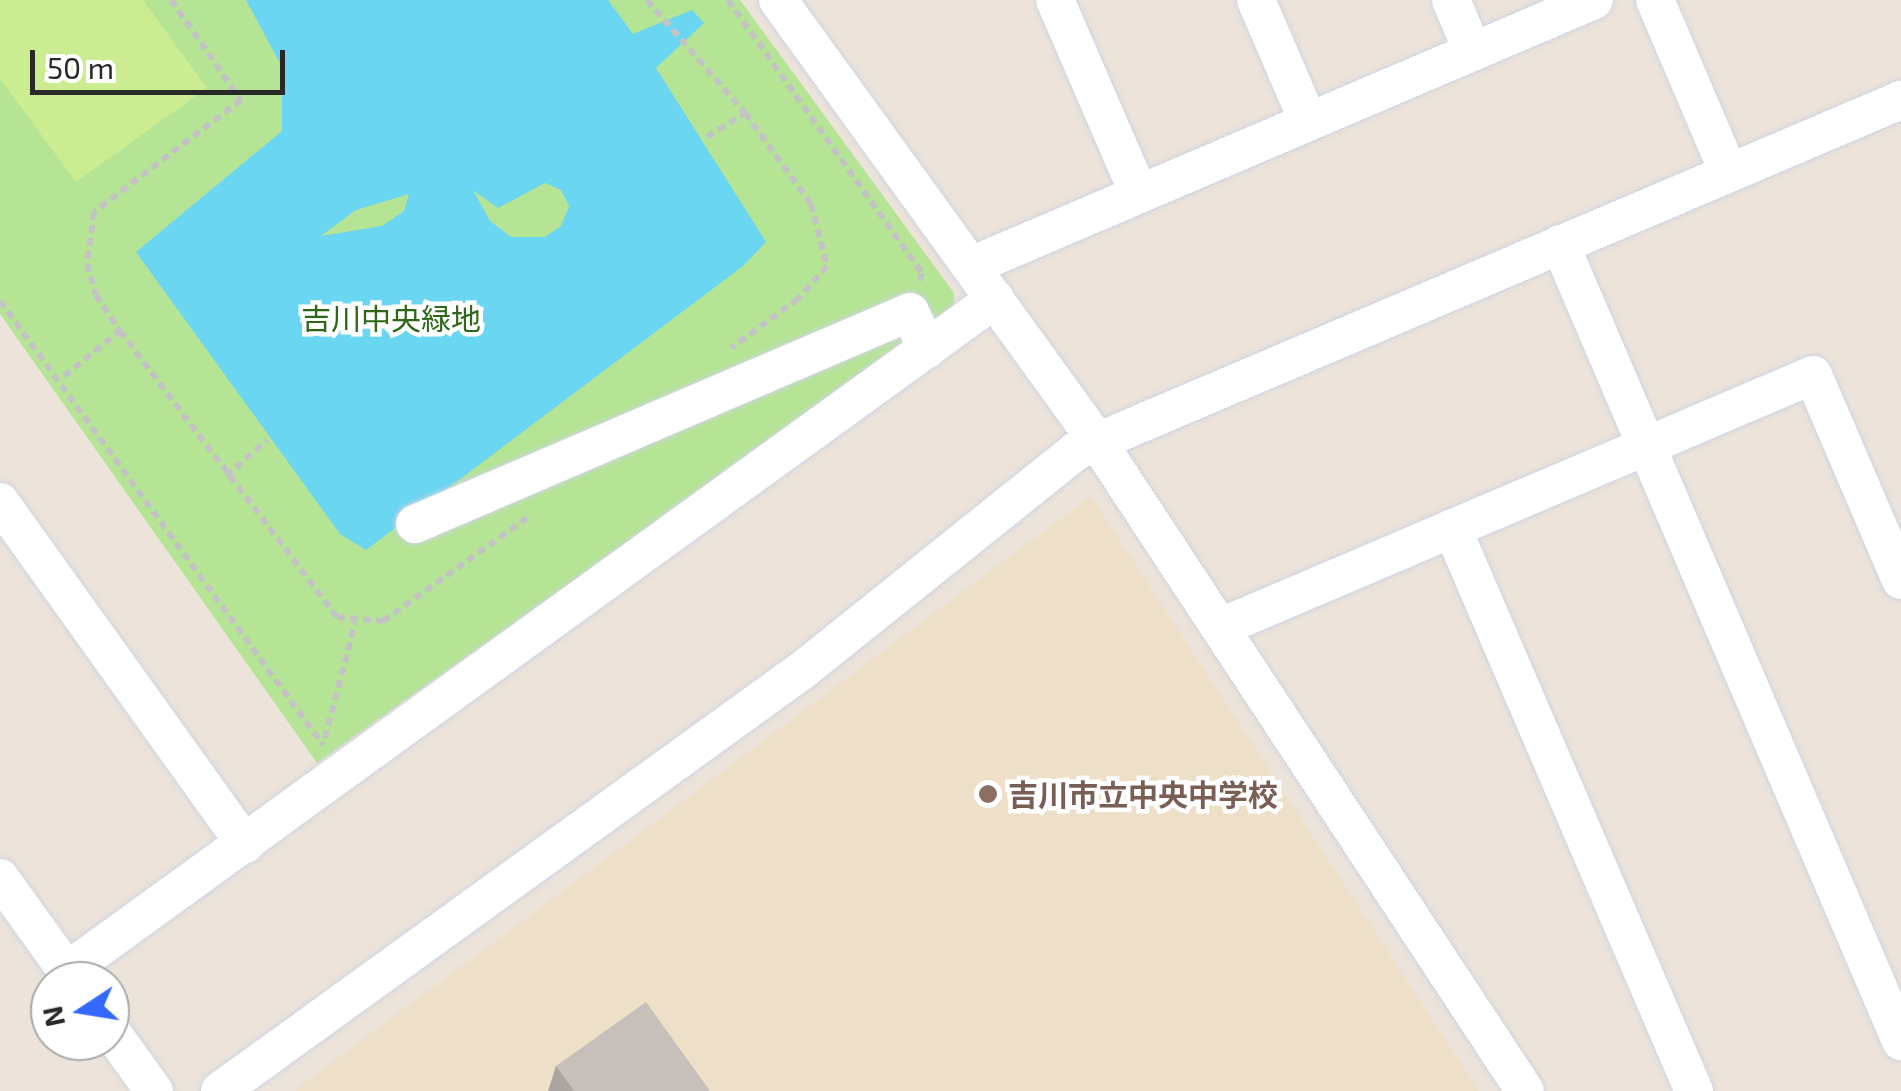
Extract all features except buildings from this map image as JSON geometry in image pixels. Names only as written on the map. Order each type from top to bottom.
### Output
[{"type":"street","points":[[778,0],[1098,441],[1525,1091]]},
{"type":"street","points":[[1055,0],[1139,194]]},
{"type":"street","points":[[1256,0],[1308,122]]},
{"type":"street","points":[[1451,0],[1473,52]]},
{"type":"street","points":[[971,266],[1594,0]]},
{"type":"street","points":[[1654,0],[1728,171]]},
{"type":"street","points":[[220,1091],[639,792],[1067,457],[1901,100]]},
{"type":"street","points":[[1560,244],[1901,1042]]},
{"type":"street","points":[[91,961],[245,844],[333,759],[995,299]]},
{"type":"street","points":[[416,524],[910,312],[927,348]]},
{"type":"street","points":[[1221,627],[1813,375],[1901,580]]},
{"type":"street","points":[[0,502],[245,844]]},
{"type":"street","points":[[1452,528],[1694,1091]]},
{"type":"street","points":[[0,878],[60,961]]},
{"type":"street","points":[[130,1058],[154,1091]]},
{"type":"path","points":[[171,0],[241,100],[94,212],[86,264],[96,295],[120,332],[180,406]]},
{"type":"path","points":[[647,0],[688,52],[745,113],[811,204],[827,266],[798,299],[718,358]]},
{"type":"path","points":[[728,0],[922,274],[910,312]]},
{"type":"path","points":[[708,137],[745,113]]},
{"type":"path","points":[[0,301],[333,759]]},
{"type":"path","points":[[64,376],[120,332]]},
{"type":"path","points":[[226,476],[268,440]]},
{"type":"path","points":[[333,759],[333,725],[355,623]]},
{"type":"shaded area","name":"吉川市立中央中学校","points":[[1091,496],[1479,1091],[294,1091]]},
{"type":"green space","name":"吉川中央緑地","points":[[0,0],[740,0],[954,293],[954,310],[317,763],[0,314]]},
{"type":"green space","points":[[0,0],[143,0],[207,88],[76,182],[0,79]]},
{"type":"water","points":[[246,0],[608,0],[633,34],[692,10],[704,23],[656,68],[766,242],[743,266],[366,550],[340,534],[136,252],[282,131],[282,67]],"holes":[[[545,183],[561,190],[569,206],[561,226],[545,237],[511,237],[490,221],[473,190],[498,208]],[[409,194],[404,211],[382,226],[321,236],[356,210]]]},
{"type":"place","name":"吉川市立中央中学校","points":[[988,794]]}]
